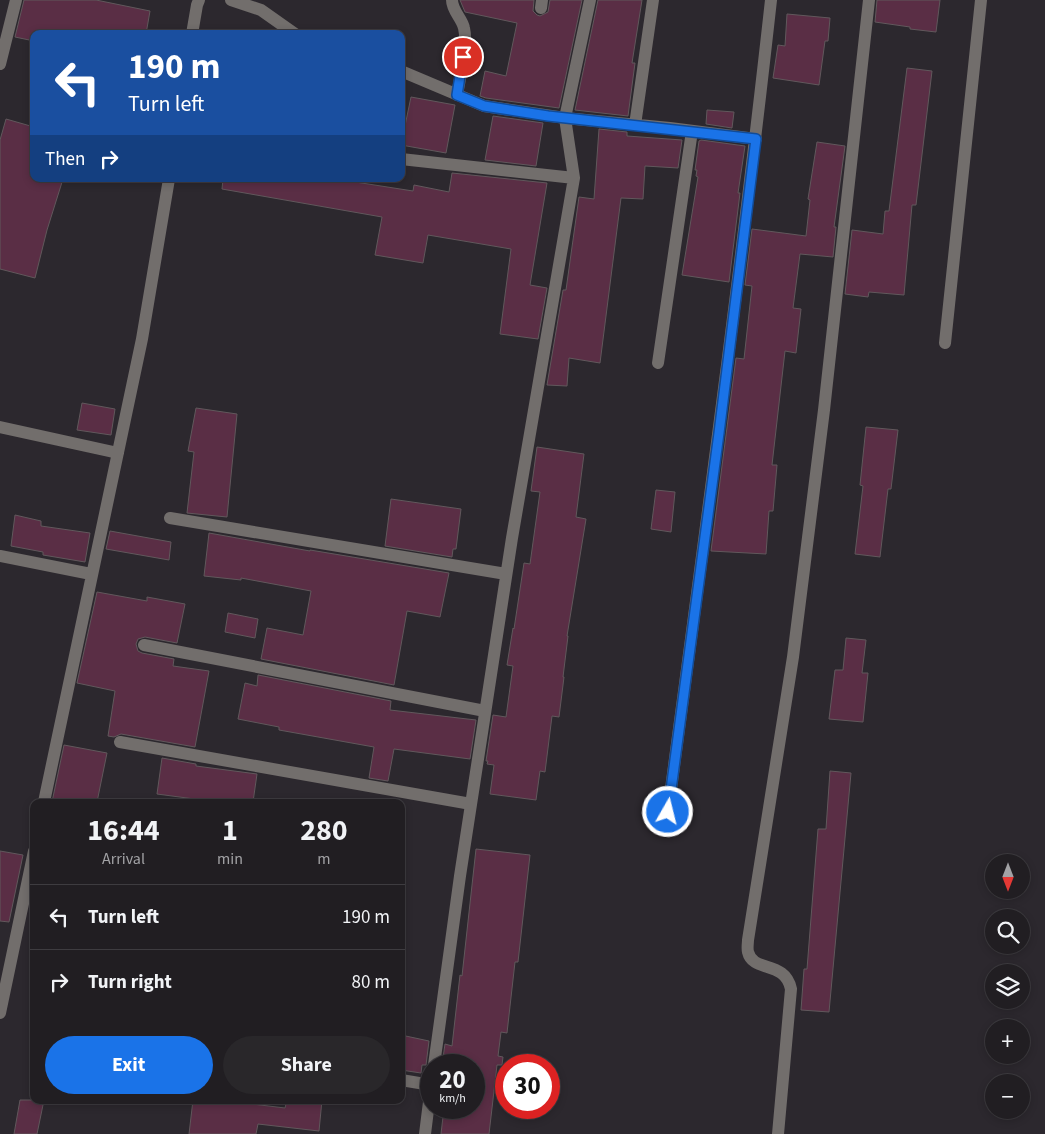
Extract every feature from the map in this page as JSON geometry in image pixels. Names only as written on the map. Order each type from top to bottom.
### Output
[{"type":"street","points":[[0,64],[16,0]]},
{"type":"street","points":[[193,30],[199,0]]},
{"type":"street","points":[[232,0],[262,5],[290,30]]},
{"type":"street","points":[[452,0],[464,27],[465,38],[457,95]]},
{"type":"street","points":[[436,1054],[470,804],[506,574],[574,178],[565,118],[590,0]]},
{"type":"street","points":[[635,125],[653,0]]},
{"type":"street","points":[[668,812],[719,433],[756,139],[771,0]]},
{"type":"street","points":[[778,1134],[791,989],[789,980],[784,973],[754,962],[748,953],[748,940],[793,657],[824,410],[869,0]]},
{"type":"street","points":[[945,343],[981,0]]},
{"type":"street","points":[[405,73],[484,106],[565,118],[756,139]]},
{"type":"street","points":[[658,363],[692,131]]},
{"type":"street","points":[[405,159],[574,178]]},
{"type":"street","points":[[45,799],[142,339],[168,182]]},
{"type":"street","points":[[0,427],[118,453]]},
{"type":"street","points":[[170,518],[506,574]]},
{"type":"street","points":[[0,556],[91,574]]},
{"type":"street","points":[[144,646],[485,712]]},
{"type":"street","points":[[120,742],[470,804]]},
{"type":"street","points":[[0,1013],[30,870]]},
{"type":"street","points":[[405,1081],[420,1083]]},
{"type":"street","points":[[425,1134],[427,1119]]},
{"type":"building","points":[[24,0],[96,0],[150,11],[147,30],[30,30],[30,40],[15,37]]},
{"type":"building","points":[[460,0],[534,0],[533,11],[540,16],[548,12],[550,0],[582,0],[559,108],[480,96],[485,71],[506,76],[517,23],[465,12]]},
{"type":"building","points":[[598,0],[642,0],[632,63],[635,63],[628,116],[575,110]]},
{"type":"building","points":[[877,0],[940,0],[936,32],[875,22]]},
{"type":"building","points":[[787,14],[830,18],[828,41],[825,41],[819,85],[773,78],[778,45],[785,46]]},
{"type":"building","points":[[907,68],[932,71],[916,205],[912,205],[904,295],[869,292],[868,297],[845,294],[852,230],[883,234],[885,211],[889,211]]},
{"type":"building","points":[[411,97],[455,105],[446,153],[405,146],[405,126]]},
{"type":"building","points":[[707,110],[734,112],[732,128],[706,124]]},
{"type":"building","points":[[493,116],[543,123],[536,166],[485,160]]},
{"type":"building","points":[[6,119],[30,126],[30,182],[62,182],[35,278],[0,269],[0,140]]},
{"type":"building","points":[[599,129],[627,132],[627,136],[682,140],[678,168],[645,166],[643,199],[621,198],[600,363],[569,358],[567,386],[547,385],[563,290],[566,290],[579,197],[594,199]]},
{"type":"building","points":[[699,141],[745,146],[729,282],[682,275],[698,177],[696,176],[697,170],[695,170]]},
{"type":"building","points":[[817,142],[845,146],[834,227],[836,227],[833,257],[800,254],[793,308],[801,309],[796,353],[785,351],[772,465],[777,465],[773,511],[769,511],[766,554],[711,551],[736,358],[744,359],[752,286],[745,285],[752,229],[806,236],[810,200],[808,199]]},
{"type":"building","points":[[452,173],[547,183],[530,285],[547,288],[538,339],[500,334],[511,249],[428,235],[423,263],[375,255],[382,217],[222,189],[223,182],[355,182],[413,191],[414,185],[449,192]]},
{"type":"building","points":[[82,403],[115,409],[111,435],[77,430]]},
{"type":"building","points":[[196,408],[237,414],[227,517],[187,513],[194,452],[188,451]]},
{"type":"building","points":[[866,427],[898,430],[891,489],[888,489],[880,557],[855,554],[863,486],[860,485]]},
{"type":"building","points":[[537,447],[584,454],[576,517],[586,519],[567,636],[559,717],[552,716],[545,772],[540,771],[536,800],[490,794],[494,765],[487,764],[488,761],[486,761],[493,715],[506,717],[513,666],[507,665],[524,563],[530,564],[540,492],[531,491]]},
{"type":"building","points":[[656,490],[675,492],[671,532],[651,529]]},
{"type":"building","points":[[391,499],[461,509],[456,549],[453,549],[452,557],[385,546]]},
{"type":"building","points":[[15,515],[41,521],[41,526],[90,533],[85,562],[43,555],[43,552],[11,546]]},
{"type":"building","points":[[110,531],[171,542],[169,560],[106,549]]},
{"type":"building","points":[[209,533],[449,573],[440,617],[407,611],[394,685],[261,659],[267,628],[303,635],[311,591],[241,578],[241,580],[204,576]]},
{"type":"building","points":[[97,592],[147,601],[147,597],[185,604],[177,643],[145,637],[138,639],[136,644],[138,651],[142,653],[174,659],[173,666],[209,671],[195,747],[121,734],[114,737],[108,736],[115,691],[77,683]]},
{"type":"building","points":[[228,613],[258,619],[255,638],[225,632]]},
{"type":"building","points":[[846,638],[866,640],[862,673],[868,673],[863,722],[829,719],[835,670],[843,670]]},
{"type":"building","points":[[258,675],[391,701],[390,710],[476,720],[470,759],[394,749],[388,781],[369,778],[374,747],[279,730],[279,727],[238,719],[245,683],[257,686]]},
{"type":"building","points":[[64,745],[107,753],[98,799],[53,799]]},
{"type":"building","points":[[162,758],[196,764],[196,766],[257,774],[253,799],[194,799],[157,794]]},
{"type":"building","points":[[830,771],[851,773],[829,1012],[801,1010],[804,969],[807,969],[818,829],[826,829]]},
{"type":"building","points":[[476,849],[530,855],[518,962],[515,962],[507,1033],[501,1032],[498,1054],[495,1054],[495,1082],[489,1134],[441,1134],[443,1119],[485,1119],[485,1054],[444,1054],[445,1044],[452,1046],[460,975],[462,976]]},
{"type":"building","points":[[0,851],[23,855],[9,922],[0,921]]},
{"type":"building","points":[[405,1036],[429,1041],[427,1054],[420,1054],[420,1073],[405,1071]]},
{"type":"building","points":[[20,1100],[30,1100],[30,1104],[43,1104],[37,1134],[14,1134]]},
{"type":"building","points":[[193,1104],[252,1104],[285,1108],[286,1104],[322,1104],[319,1131],[258,1124],[256,1134],[189,1134]]},
{"type":"route","points":[[463,57],[457,95],[484,106],[565,118],[670,128],[756,139],[668,812]]}]
